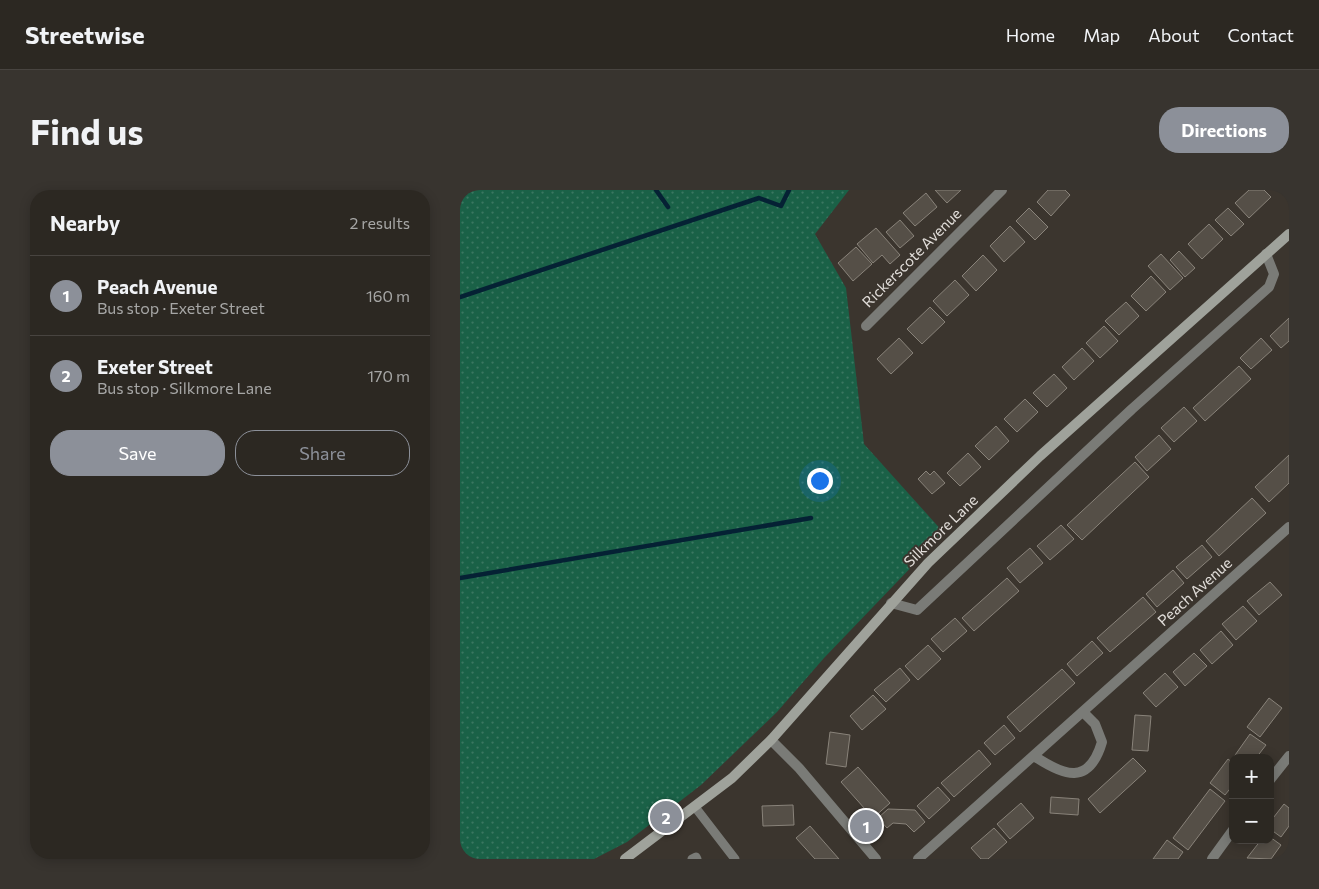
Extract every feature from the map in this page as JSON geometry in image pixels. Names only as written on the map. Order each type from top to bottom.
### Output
[{"type":"street","name":"Rickerscote Avenue","points":[[866,326],[1002,190]]},
{"type":"street","name":"Silkmore Lane","points":[[625,859],[732,778],[771,740],[928,563],[1040,456],[1289,234]]},
{"type":"street","points":[[891,603],[917,610],[1132,409],[1269,287],[1274,274],[1266,254]]},
{"type":"street","name":"Peach Avenue","points":[[918,859],[1084,713],[1289,527]]},
{"type":"street","points":[[1278,537],[1289,542]]},
{"type":"street","points":[[1034,756],[1056,770],[1070,774],[1084,770],[1093,762],[1102,742],[1094,724],[1084,713]]},
{"type":"street","points":[[771,740],[799,768],[876,859]]},
{"type":"street","points":[[1274,775],[1289,756]]},
{"type":"street","points":[[1212,859],[1229,836]]},
{"type":"lane","points":[[695,807],[735,859]]},
{"type":"lane","points":[[692,859],[696,856],[698,859]]},
{"type":"green space","points":[[460,190],[849,190],[815,234],[846,288],[864,444],[944,533],[824,658],[777,712],[701,785],[627,842],[594,859],[460,859]]},
{"type":"building","points":[[935,190],[961,190],[947,203]]},
{"type":"building","points":[[1048,190],[1065,190],[1070,195],[1051,216],[1037,202]]},
{"type":"building","points":[[1249,190],[1264,190],[1271,197],[1249,218],[1235,203]]},
{"type":"building","points":[[926,193],[937,207],[915,226],[903,213]]},
{"type":"building","points":[[1029,208],[1048,227],[1035,240],[1016,221]]},
{"type":"building","points":[[1228,208],[1244,224],[1231,236],[1215,220]]},
{"type":"building","points":[[900,220],[914,236],[900,248],[886,232]]},
{"type":"building","points":[[1209,224],[1223,239],[1202,259],[1188,244]]},
{"type":"building","points":[[1010,226],[1025,242],[1004,262],[990,246]]},
{"type":"building","points":[[876,228],[900,255],[890,264],[882,255],[873,263],[857,244]]},
{"type":"building","points":[[856,247],[872,264],[853,281],[838,263]]},
{"type":"building","points":[[1179,251],[1195,268],[1185,277],[1170,260]]},
{"type":"building","points":[[1161,254],[1183,278],[1170,290],[1148,266]]},
{"type":"building","points":[[983,255],[997,270],[976,291],[962,276]]},
{"type":"building","points":[[1151,276],[1166,292],[1146,311],[1131,296]]},
{"type":"building","points":[[955,280],[969,295],[947,316],[933,301]]},
{"type":"building","points":[[1126,302],[1139,316],[1119,335],[1105,321]]},
{"type":"building","points":[[930,307],[945,322],[922,344],[907,329]]},
{"type":"building","points":[[1289,318],[1289,341],[1281,348],[1270,336]]},
{"type":"building","points":[[1104,326],[1118,341],[1100,358],[1086,343]]},
{"type":"building","points":[[899,338],[913,353],[891,374],[877,359]]},
{"type":"building","points":[[1261,338],[1272,350],[1251,369],[1240,358]]},
{"type":"building","points":[[1082,348],[1094,361],[1074,380],[1062,367]]},
{"type":"building","points":[[1239,366],[1251,379],[1205,421],[1193,408]]},
{"type":"building","points":[[1054,374],[1067,388],[1047,407],[1033,393]]},
{"type":"building","points":[[1025,399],[1038,412],[1017,432],[1004,419]]},
{"type":"building","points":[[1184,407],[1197,421],[1174,442],[1161,428]]},
{"type":"building","points":[[996,426],[1009,441],[989,460],[975,446]]},
{"type":"building","points":[[1159,435],[1171,449],[1147,471],[1135,457]]},
{"type":"building","points":[[968,453],[981,467],[960,486],[947,473]]},
{"type":"building","points":[[1289,455],[1289,483],[1269,502],[1255,487]]},
{"type":"building","points":[[1135,462],[1149,477],[1082,540],[1067,525]]},
{"type":"building","points":[[926,471],[930,475],[934,471],[945,483],[932,494],[918,479]]},
{"type":"building","points":[[1252,498],[1266,513],[1219,556],[1206,541]]},
{"type":"building","points":[[1061,525],[1074,539],[1050,560],[1037,546]]},
{"type":"building","points":[[1202,545],[1212,557],[1187,579],[1176,567]]},
{"type":"building","points":[[1030,548],[1043,563],[1020,583],[1007,568]]},
{"type":"building","points":[[1173,570],[1184,583],[1157,607],[1146,594]]},
{"type":"building","points":[[1007,578],[1019,591],[974,631],[962,618]]},
{"type":"building","points":[[1270,582],[1282,595],[1259,615],[1247,601]]},
{"type":"building","points":[[1143,597],[1156,612],[1110,652],[1097,638]]},
{"type":"building","points":[[1243,606],[1257,621],[1236,640],[1222,624]]},
{"type":"building","points":[[955,618],[967,631],[943,652],[931,639]]},
{"type":"building","points":[[1221,631],[1233,645],[1212,664],[1200,650]]},
{"type":"building","points":[[1092,641],[1103,653],[1077,676],[1067,664]]},
{"type":"building","points":[[928,645],[941,659],[918,680],[905,666]]},
{"type":"building","points":[[1194,653],[1207,666],[1185,686],[1173,672]]},
{"type":"building","points":[[900,668],[910,680],[886,702],[874,690]]},
{"type":"building","points":[[1062,669],[1075,683],[1020,732],[1007,717]]},
{"type":"building","points":[[1165,673],[1178,687],[1156,707],[1143,693]]},
{"type":"building","points":[[873,695],[886,709],[862,730],[850,716]]},
{"type":"building","points":[[1269,698],[1282,708],[1260,737],[1247,727]]},
{"type":"building","points":[[1135,715],[1151,716],[1148,751],[1132,750]]},
{"type":"building","points":[[1004,725],[1015,738],[995,755],[984,743]]},
{"type":"building","points":[[830,732],[850,735],[846,767],[826,764]]},
{"type":"building","points":[[1250,734],[1266,745],[1259,754],[1236,754]]},
{"type":"building","points":[[979,750],[991,764],[954,797],[941,783]]},
{"type":"building","points":[[1133,758],[1146,771],[1100,813],[1088,799]]},
{"type":"building","points":[[1228,759],[1229,790],[1225,795],[1210,783]]},
{"type":"building","points":[[858,767],[890,803],[873,818],[841,782]]},
{"type":"building","points":[[938,787],[950,800],[929,819],[917,806]]},
{"type":"building","points":[[1210,789],[1225,801],[1188,850],[1173,838]]},
{"type":"building","points":[[1051,797],[1079,799],[1078,815],[1050,813]]},
{"type":"building","points":[[1021,803],[1034,818],[1010,839],[997,824]]},
{"type":"building","points":[[1284,804],[1289,808],[1289,826],[1281,837],[1274,832],[1274,817]]},
{"type":"building","points":[[793,805],[794,825],[763,826],[762,806]]},
{"type":"building","points":[[888,809],[915,810],[925,822],[914,832],[906,824],[893,823],[887,828],[878,818]]},
{"type":"building","points":[[810,826],[839,859],[815,859],[796,838]]},
{"type":"building","points":[[994,828],[1007,842],[988,859],[981,859],[971,848]]},
{"type":"building","points":[[1167,840],[1183,852],[1178,859],[1153,859]]},
{"type":"building","points":[[1274,840],[1281,845],[1271,859],[1247,858],[1258,844],[1274,844]]},
{"type":"waterway","points":[[656,190],[668,207]]},
{"type":"waterway","points":[[460,297],[759,198],[781,206],[789,190]]},
{"type":"waterway","points":[[460,578],[811,518]]},
{"type":"place","name":"Exeter Street","points":[[666,817]]},
{"type":"place","name":"Peach Avenue","points":[[866,826]]}]
